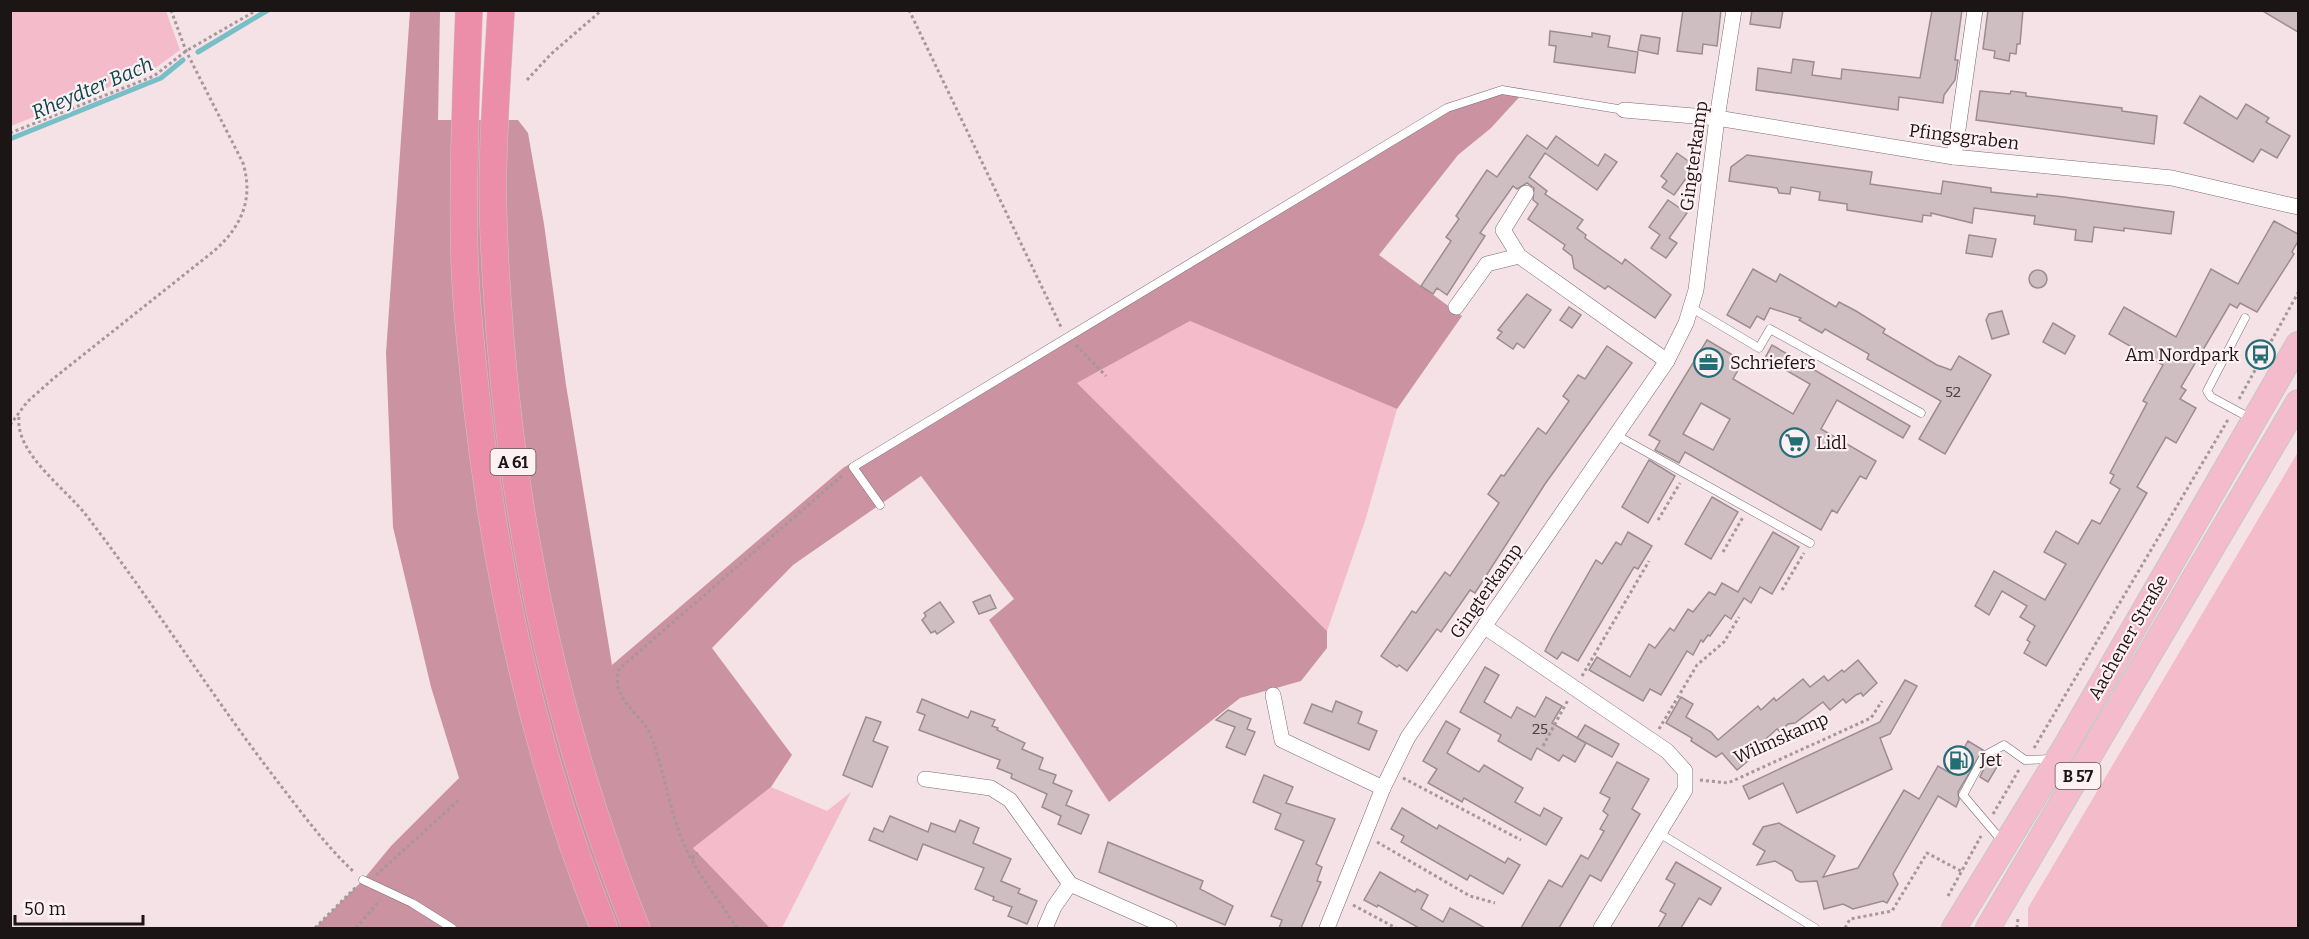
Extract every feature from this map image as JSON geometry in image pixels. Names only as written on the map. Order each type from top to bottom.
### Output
[{"type":"highway","name":"A 61","points":[[469,10],[464,233],[471,346],[486,481],[509,605],[533,708],[560,804],[604,928]]},
{"type":"highway","name":"A 61","points":[[501,10],[493,171],[496,273],[505,395],[521,523],[563,716],[636,928]]},
{"type":"main road","name":"Aachener Straße","points":[[1954,928],[2058,758],[2235,451],[2244,414],[2298,344]]},
{"type":"main road","name":"Aachener Straße","points":[[1988,928],[2169,625],[2228,519],[2298,402]]},
{"type":"main road","points":[[2228,519],[2250,463],[2245,450],[2235,451]]},
{"type":"street","name":"Gingterkamp","points":[[1327,928],[1383,788],[1408,737],[1666,361],[1686,323],[1696,290],[1717,118],[1734,10]]},
{"type":"street","points":[[1954,157],[1975,10]]},
{"type":"street","name":"Pfingsgraben","points":[[1623,110],[1717,118],[1954,157],[2172,178],[2298,207]]},
{"type":"street","points":[[1526,193],[1503,230],[1519,256],[1666,361]]},
{"type":"street","points":[[1456,307],[1487,264],[1519,256]]},
{"type":"street","points":[[1485,627],[1667,751],[1685,771],[1685,790],[1601,928]]},
{"type":"street","points":[[1274,695],[1282,740],[1383,788]]},
{"type":"street","points":[[925,779],[991,788],[1010,800],[1070,884],[1169,928]]},
{"type":"street","points":[[1045,928],[1054,907],[1070,884]]},
{"type":"lane","points":[[880,505],[853,467],[1447,108],[1502,90],[1623,110]]},
{"type":"lane","points":[[1690,307],[1759,348],[1770,329],[1921,413]]},
{"type":"lane","points":[[2244,414],[2211,397],[2207,391],[2246,318]]},
{"type":"lane","points":[[1616,435],[1810,543]]},
{"type":"lane","points":[[2005,845],[1963,795],[1984,756],[2004,745],[2025,760],[2058,758]]},
{"type":"lane","points":[[1659,833],[1815,928]]},
{"type":"lane","points":[[366,882],[452,928]]},
{"type":"path","points":[[10,425],[27,402],[54,378],[214,251],[229,237],[240,221],[247,196],[248,179],[243,164],[186,51],[171,10]]},
{"type":"path","points":[[10,133],[154,75],[186,51],[257,10]]},
{"type":"path","points":[[527,80],[551,54],[602,10]]},
{"type":"path","points":[[909,10],[1068,336],[1106,376]]},
{"type":"path","points":[[1946,900],[2025,760],[2244,414],[2298,293]]},
{"type":"path","points":[[18,417],[18,432],[29,451],[85,513],[137,584],[237,730],[330,849],[366,882]]},
{"type":"path","points":[[737,928],[692,858],[679,831],[650,734],[618,692],[616,680],[620,669],[853,467]]},
{"type":"path","points":[[1658,520],[1686,473]]},
{"type":"path","points":[[1723,552],[1748,508]]},
{"type":"path","points":[[1782,590],[1810,543]]},
{"type":"path","points":[[1543,746],[1648,561]]},
{"type":"path","points":[[1652,741],[1697,665],[1724,642],[1739,617]]},
{"type":"path","name":"Wilmskamp","points":[[1685,778],[1728,783],[1871,718],[1882,701]]},
{"type":"path","points":[[1391,771],[1521,840]]},
{"type":"path","points":[[315,928],[459,800]]},
{"type":"path","points":[[1364,835],[1470,896],[1495,903]]},
{"type":"path","points":[[692,858],[698,853]]},
{"type":"path","points":[[1845,928],[1850,919],[1892,911],[1927,853],[1961,872]]},
{"type":"path","points":[[356,928],[387,892]]},
{"type":"path","points":[[1339,897],[1396,928]]},
{"type":"shaded area","points":[[11,10],[166,11],[180,50],[154,69],[11,126]]},
{"type":"shaded area","points":[[410,11],[440,11],[438,120],[518,120],[528,133],[612,665],[843,468],[1447,108],[1502,90],[1523,93],[1491,128],[1458,155],[1379,255],[1462,316],[1397,409],[1190,321],[1077,383],[1327,631],[1327,648],[1301,681],[1240,698],[1109,802],[989,620],[1014,599],[921,476],[793,565],[712,648],[792,755],[771,787],[693,848],[770,928],[315,928],[363,880],[391,846],[459,778],[431,687],[393,527],[386,353]]},
{"type":"shaded area","points":[[1190,321],[1397,409],[1365,521],[1327,631],[1077,383]]},
{"type":"shaded area","points":[[2298,452],[2298,928],[2028,928],[2028,908]]},
{"type":"shaded area","points":[[771,787],[827,811],[851,792],[782,928],[770,928],[693,848]]},
{"type":"building","points":[[1683,10],[1721,10],[1717,46],[1703,44],[1702,54],[1677,51]]},
{"type":"building","points":[[1752,10],[1783,10],[1780,28],[1750,24]]},
{"type":"building","points":[[1932,10],[1962,10],[1955,60],[1958,60],[1955,80],[1944,95],[1943,103],[1899,97],[1898,110],[1756,90],[1758,68],[1791,73],[1793,59],[1814,62],[1812,75],[1841,79],[1842,69],[1920,78]]},
{"type":"building","points":[[1988,10],[2023,10],[2020,44],[2017,44],[2016,54],[2010,53],[2009,61],[1994,58],[1995,51],[1983,49]]},
{"type":"building","points":[[2261,10],[2298,10],[2298,32]]},
{"type":"building","points":[[1550,31],[1592,37],[1592,33],[1610,36],[1608,47],[1638,52],[1635,73],[1554,62],[1556,46],[1549,45]]},
{"type":"building","points":[[1641,35],[1660,38],[1658,54],[1638,50]]},
{"type":"building","points":[[1980,91],[2026,93],[2026,96],[2122,108],[2122,111],[2157,116],[2154,144],[1976,120]]},
{"type":"building","points":[[2200,96],[2237,119],[2246,104],[2269,118],[2266,122],[2290,136],[2277,158],[2261,149],[2253,162],[2184,123]]},
{"type":"building","points":[[1527,135],[1547,149],[1556,136],[1598,166],[1605,154],[1617,162],[1597,190],[1545,153],[1529,177],[1547,191],[1545,194],[1583,220],[1577,228],[1586,235],[1585,238],[1622,264],[1625,259],[1671,295],[1655,318],[1608,286],[1605,289],[1574,268],[1572,256],[1563,249],[1565,245],[1528,219],[1538,204],[1533,200],[1534,188],[1527,183],[1517,189],[1513,186],[1480,233],[1485,236],[1447,295],[1437,288],[1433,294],[1421,286],[1451,241],[1446,237],[1459,219],[1456,216],[1487,170],[1497,177]]},
{"type":"building","points":[[1677,153],[1695,166],[1674,195],[1662,187],[1667,181],[1661,176]]},
{"type":"building","points":[[1747,155],[1872,172],[1870,184],[1941,194],[1943,181],[1991,188],[1991,192],[2037,197],[2037,194],[2174,212],[2171,234],[2094,227],[2092,242],[2075,240],[2076,230],[2034,224],[2035,216],[1974,208],[1972,223],[1931,213],[1931,216],[1923,215],[1922,222],[1847,210],[1847,204],[1819,200],[1820,192],[1791,187],[1790,194],[1779,193],[1777,188],[1729,181],[1731,167]]},
{"type":"building","points":[[1668,200],[1687,213],[1669,238],[1677,243],[1666,258],[1651,248],[1660,235],[1649,227]]},
{"type":"building","points":[[2274,221],[2298,234],[2298,241],[2292,252],[2294,254],[2257,312],[2240,303],[2237,308],[2230,304],[2181,387],[2186,390],[2180,399],[2196,408],[2176,443],[2166,437],[2137,487],[2147,493],[2046,666],[2024,653],[2030,642],[2027,640],[2035,626],[2020,617],[2027,606],[2002,591],[1989,615],[1975,606],[1994,571],[2045,600],[2066,564],[2044,552],[2056,531],[2078,544],[2092,520],[2100,524],[2120,489],[2110,483],[2114,475],[2110,473],[2147,403],[2143,401],[2163,365],[2109,334],[2124,307],[2176,337],[2211,269],[2238,284]]},
{"type":"building","points":[[1969,235],[1996,239],[1992,257],[1966,253]]},
{"type":"building","points":[[1753,269],[1776,282],[1780,274],[1836,307],[1839,302],[1885,329],[1883,333],[1937,365],[1951,370],[1959,356],[1991,375],[1945,454],[1919,439],[1941,401],[1867,359],[1869,354],[1825,329],[1822,333],[1799,320],[1801,318],[1770,308],[1764,320],[1757,316],[1750,328],[1727,315]]},
{"type":"building","points":[[2038,270],[2044,273],[2047,279],[2044,285],[2038,288],[2032,285],[2029,279],[2032,273]]},
{"type":"building","points":[[1527,294],[1551,310],[1524,348],[1517,343],[1513,349],[1497,338],[1502,332],[1498,330]]},
{"type":"building","points":[[1569,307],[1581,315],[1572,328],[1560,320]]},
{"type":"building","points":[[2002,311],[2009,334],[1992,339],[1986,320],[1989,314]]},
{"type":"building","points":[[2053,323],[2075,336],[2065,354],[2043,342]]},
{"type":"building","points":[[1707,340],[1743,361],[1733,379],[1793,414],[1810,384],[1765,358],[1772,345],[1910,426],[1903,438],[1837,400],[1821,429],[1876,461],[1866,479],[1860,476],[1837,513],[1832,510],[1821,530],[1685,452],[1679,463],[1655,450],[1660,441],[1649,435]],"holes":[[[1701,403],[1730,419],[1713,450],[1683,434]]]},
{"type":"building","points":[[1607,346],[1632,363],[1545,484],[1475,593],[1470,590],[1441,632],[1437,629],[1407,671],[1381,656],[1412,611],[1416,613],[1445,572],[1450,576],[1499,503],[1488,494],[1501,475],[1504,476],[1538,428],[1546,434],[1569,401],[1563,396],[1578,375],[1585,379]]},
{"type":"building","points":[[1649,460],[1675,476],[1648,523],[1622,507]]},
{"type":"building","points":[[1712,497],[1738,512],[1711,559],[1685,544]]},
{"type":"building","points":[[1628,532],[1652,546],[1638,569],[1634,567],[1578,661],[1562,652],[1557,659],[1545,651],[1552,637],[1596,560],[1602,564],[1616,542],[1621,545]]},
{"type":"building","points":[[1773,532],[1799,547],[1772,594],[1760,587],[1751,603],[1744,598],[1731,619],[1725,615],[1710,636],[1708,635],[1703,642],[1701,640],[1693,655],[1687,651],[1661,695],[1650,689],[1643,701],[1589,670],[1597,657],[1630,677],[1649,644],[1655,648],[1670,628],[1674,631],[1688,609],[1693,612],[1709,592],[1715,595],[1722,583],[1738,592]]},
{"type":"building","points":[[990,595],[996,608],[979,614],[973,602]]},
{"type":"building","points":[[940,602],[954,622],[937,634],[935,631],[931,633],[922,620],[926,616],[924,613]]},
{"type":"building","points":[[1858,660],[1877,683],[1863,696],[1861,693],[1856,695],[1846,703],[1843,699],[1830,710],[1823,702],[1795,723],[1788,724],[1780,732],[1777,729],[1751,752],[1754,756],[1737,770],[1722,753],[1716,757],[1691,741],[1692,738],[1666,723],[1681,697],[1693,704],[1686,717],[1711,732],[1718,740],[1758,706],[1761,710],[1774,698],[1776,701],[1803,679],[1810,687],[1824,676],[1828,681],[1842,670],[1844,672]]},
{"type":"building","points":[[1485,667],[1499,675],[1484,702],[1511,718],[1517,707],[1535,717],[1546,697],[1562,706],[1552,723],[1586,743],[1575,762],[1563,755],[1559,761],[1537,748],[1531,760],[1498,741],[1501,735],[1460,712]]},
{"type":"building","points":[[1905,680],[1917,686],[1890,734],[1880,738],[1892,769],[1797,813],[1783,783],[1749,799],[1743,786],[1880,722]]},
{"type":"building","points":[[922,699],[968,718],[971,711],[995,720],[992,726],[998,728],[997,730],[1025,743],[1022,749],[1043,758],[1039,769],[1056,775],[1053,783],[1072,791],[1066,805],[1089,815],[1081,834],[1058,824],[1061,816],[1042,807],[1047,794],[1011,778],[1012,774],[997,768],[1000,760],[919,730],[925,715],[917,712]]},
{"type":"building","points":[[1336,701],[1362,712],[1358,723],[1377,731],[1369,750],[1304,723],[1312,704],[1332,712]]},
{"type":"building","points":[[1228,710],[1251,719],[1247,729],[1255,732],[1245,755],[1226,747],[1235,727],[1216,720]]},
{"type":"building","points":[[866,717],[881,722],[873,741],[888,747],[872,787],[843,775]]},
{"type":"building","points":[[1446,721],[1460,729],[1447,753],[1479,772],[1484,765],[1523,788],[1515,802],[1540,816],[1544,808],[1562,818],[1546,845],[1464,798],[1462,802],[1428,783],[1437,769],[1423,761]]},
{"type":"building","points":[[1585,725],[1619,744],[1612,757],[1577,738]]},
{"type":"building","points":[[1968,741],[1983,750],[1958,792],[1959,800],[1956,807],[1938,796],[1893,874],[1898,884],[1887,903],[1883,901],[1853,909],[1843,904],[1824,909],[1817,881],[1800,882],[1796,880],[1792,871],[1775,861],[1757,865],[1765,851],[1753,844],[1763,827],[1779,823],[1835,856],[1823,877],[1858,868],[1904,790],[1919,799],[1938,766],[1950,773]]},
{"type":"building","points":[[1995,757],[2001,760],[1988,782],[1980,777],[1988,760]]},
{"type":"building","points":[[1617,762],[1649,779],[1632,809],[1640,814],[1601,881],[1590,875],[1559,928],[1521,928],[1549,880],[1562,887],[1581,855],[1588,859],[1604,831],[1600,829],[1608,815],[1603,811],[1610,798],[1600,793]]},
{"type":"building","points":[[1264,775],[1293,787],[1286,803],[1335,819],[1316,864],[1322,867],[1317,881],[1321,882],[1301,928],[1279,928],[1282,920],[1271,916],[1304,841],[1275,829],[1281,814],[1253,802]]},
{"type":"building","points":[[1402,808],[1437,829],[1439,825],[1505,863],[1508,858],[1520,865],[1503,894],[1470,875],[1467,880],[1401,842],[1404,836],[1391,829]]},
{"type":"building","points":[[890,816],[928,832],[931,823],[955,832],[960,820],[979,828],[973,843],[1011,859],[1001,881],[1020,889],[1018,893],[1037,901],[1027,924],[1008,916],[1012,907],[993,900],[994,897],[975,889],[984,868],[923,844],[917,860],[869,840],[874,828],[883,832]]},
{"type":"building","points":[[1108,842],[1203,881],[1200,889],[1233,906],[1225,925],[1099,872]]},
{"type":"building","points":[[1676,862],[1721,888],[1711,905],[1699,898],[1681,928],[1658,928],[1666,914],[1660,911],[1675,884],[1666,879]]},
{"type":"building","points":[[1380,872],[1415,892],[1417,889],[1428,895],[1421,909],[1443,922],[1450,908],[1485,928],[1419,928],[1378,905],[1377,907],[1364,900]]},
{"type":"waterway","name":"Rheydter Bach","points":[[198,52],[268,10]]},
{"type":"waterway","name":"Rheydter Bach","points":[[10,139],[161,78],[183,60]]},
{"type":"place","name":"Am Nordpark","points":[[2260,355]]},
{"type":"place","name":"Schriefers","points":[[1709,363]]},
{"type":"place","name":"Lidl","points":[[1795,443]]},
{"type":"place","name":"Jet","points":[[1959,760]]}]
